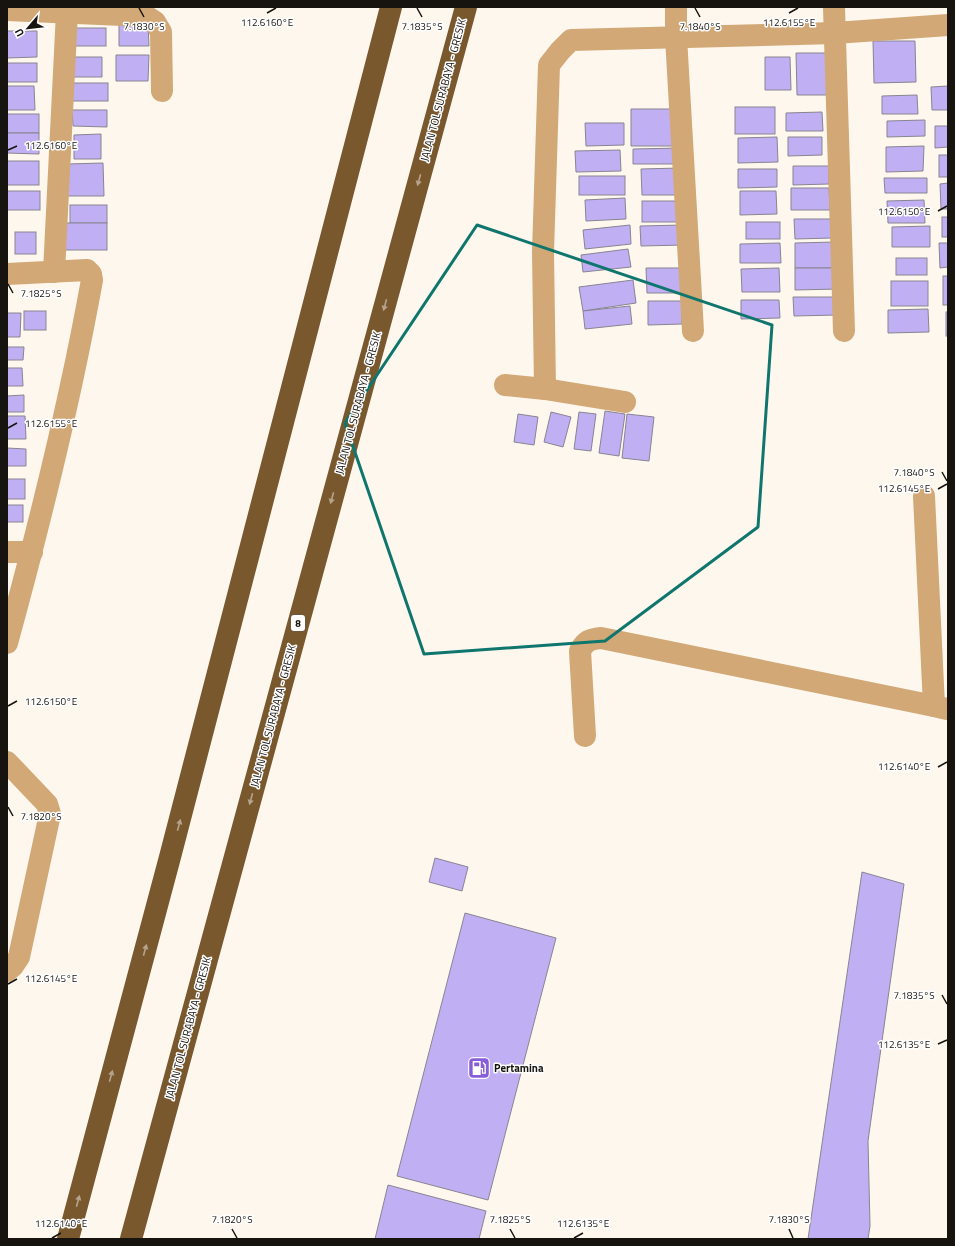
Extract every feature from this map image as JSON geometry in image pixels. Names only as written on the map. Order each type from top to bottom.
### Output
[{"type":"highway","points":[[68,1239],[170,857],[391,7]]},
{"type":"highway","name":"JALAN TOL SURABAYA - GRESIK","points":[[131,1239],[466,7]]},
{"type":"street","points":[[676,7],[676,37],[694,331]]},
{"type":"street","points":[[834,7],[844,331]]},
{"type":"street","points":[[7,10],[146,16],[155,22],[161,32],[162,91]]},
{"type":"street","points":[[54,272],[66,12]]},
{"type":"street","points":[[545,389],[543,252],[549,65],[571,40],[835,33],[948,24]]},
{"type":"street","points":[[7,274],[87,270],[91,274],[92,280],[80,347],[32,552],[7,643]]},
{"type":"street","points":[[505,385],[545,389],[625,402]]},
{"type":"street","points":[[585,736],[579,659],[580,651],[584,644],[591,639],[941,707],[924,496]]},
{"type":"street","points":[[7,552],[32,552]]},
{"type":"street","points":[[7,762],[47,804],[50,814],[19,957],[14,966],[7,972]]},
{"type":"highlighted area","points":[[477,225],[772,325],[758,527],[605,641],[424,654],[345,423]]},
{"type":"building","points":[[119,23],[148,23],[149,46],[119,46]]},
{"type":"building","points":[[72,28],[106,28],[106,46],[72,46]]},
{"type":"building","points":[[7,31],[37,31],[37,57],[7,58]]},
{"type":"building","points":[[873,41],[915,41],[916,82],[874,83]]},
{"type":"building","points":[[796,53],[830,53],[830,95],[797,95]]},
{"type":"building","points":[[116,55],[149,55],[148,81],[116,81]]},
{"type":"building","points":[[68,57],[102,57],[102,77],[69,77]]},
{"type":"building","points":[[765,57],[790,57],[791,90],[765,90]]},
{"type":"building","points":[[7,63],[37,63],[37,82],[7,82]]},
{"type":"building","points":[[72,83],[108,83],[108,101],[72,101]]},
{"type":"building","points":[[7,86],[34,86],[35,110],[7,110]]},
{"type":"building","points":[[948,86],[948,110],[932,110],[931,87]]},
{"type":"building","points":[[917,95],[918,114],[882,114],[882,96]]},
{"type":"building","points":[[735,107],[775,107],[775,134],[735,134]]},
{"type":"building","points":[[631,109],[672,109],[673,146],[631,146]]},
{"type":"building","points":[[72,110],[107,110],[107,127],[73,126]]},
{"type":"building","points":[[822,112],[823,131],[786,131],[786,113]]},
{"type":"building","points":[[7,114],[39,114],[39,133],[7,133]]},
{"type":"building","points":[[925,120],[925,136],[887,137],[887,121]]},
{"type":"building","points":[[585,123],[624,123],[624,145],[586,146]]},
{"type":"building","points":[[935,126],[948,126],[948,147],[935,148]]},
{"type":"building","points":[[7,133],[39,133],[39,154],[7,153]]},
{"type":"building","points":[[101,134],[101,159],[74,159],[74,135]]},
{"type":"building","points":[[777,137],[778,162],[738,163],[738,138]]},
{"type":"building","points":[[788,137],[822,137],[822,155],[788,156]]},
{"type":"building","points":[[924,146],[923,171],[886,172],[886,147]]},
{"type":"building","points":[[679,148],[679,164],[633,164],[633,149]]},
{"type":"building","points":[[620,150],[621,171],[576,172],[575,151]]},
{"type":"building","points":[[939,155],[948,155],[948,177],[939,177]]},
{"type":"building","points":[[7,161],[39,161],[39,185],[7,185]]},
{"type":"building","points":[[103,163],[104,196],[67,196],[67,164]]},
{"type":"building","points":[[793,166],[829,166],[829,184],[793,185]]},
{"type":"building","points":[[680,168],[681,195],[642,195],[641,169]]},
{"type":"building","points":[[738,169],[777,169],[777,187],[738,188]]},
{"type":"building","points":[[579,176],[625,176],[625,195],[579,195]]},
{"type":"building","points":[[884,178],[927,178],[927,193],[885,193]]},
{"type":"building","points":[[948,183],[948,209],[941,209],[940,184]]},
{"type":"building","points":[[791,188],[829,188],[830,210],[791,210]]},
{"type":"building","points":[[7,191],[40,191],[40,210],[7,210]]},
{"type":"building","points":[[740,191],[776,191],[777,214],[740,215]]},
{"type":"building","points":[[625,198],[626,219],[586,221],[585,200]]},
{"type":"building","points":[[924,200],[925,223],[888,223],[887,201]]},
{"type":"building","points":[[642,201],[682,201],[682,222],[642,222]]},
{"type":"building","points":[[70,205],[107,205],[107,223],[70,223]]},
{"type":"building","points":[[942,217],[948,217],[948,237],[942,237]]},
{"type":"building","points":[[794,219],[833,219],[833,238],[795,239]]},
{"type":"building","points":[[746,222],[780,222],[780,239],[746,239]]},
{"type":"building","points":[[65,223],[107,223],[107,250],[65,250]]},
{"type":"building","points":[[630,225],[631,244],[585,249],[583,230]]},
{"type":"building","points":[[683,225],[684,245],[641,246],[640,226]]},
{"type":"building","points":[[930,226],[930,247],[892,247],[892,227]]},
{"type":"building","points":[[15,232],[36,232],[36,254],[15,254]]},
{"type":"building","points":[[835,242],[835,268],[795,268],[795,243]]},
{"type":"building","points":[[780,243],[781,263],[740,263],[740,244]]},
{"type":"building","points":[[939,243],[948,243],[948,267],[940,268]]},
{"type":"building","points":[[628,249],[631,267],[583,272],[581,255]]},
{"type":"building","points":[[896,258],[927,258],[927,275],[896,275]]},
{"type":"building","points":[[646,268],[683,268],[683,293],[647,293]]},
{"type":"building","points":[[779,268],[780,292],[742,292],[741,269]]},
{"type":"building","points":[[795,268],[838,268],[839,289],[795,290]]},
{"type":"building","points":[[943,276],[948,276],[948,305],[943,305]]},
{"type":"building","points":[[633,280],[636,303],[583,311],[579,287]]},
{"type":"building","points":[[891,281],[928,281],[928,306],[891,306]]},
{"type":"building","points":[[793,297],[837,297],[837,315],[794,316]]},
{"type":"building","points":[[741,300],[779,300],[780,318],[741,319]]},
{"type":"building","points":[[648,301],[682,301],[682,324],[648,325]]},
{"type":"building","points":[[630,306],[632,324],[585,329],[583,311]]},
{"type":"building","points":[[928,309],[929,332],[888,333],[888,310]]},
{"type":"building","points":[[24,311],[46,311],[46,330],[24,330]]},
{"type":"building","points":[[946,312],[948,312],[948,336],[946,336]]},
{"type":"building","points":[[7,313],[21,313],[20,337],[7,337]]},
{"type":"building","points":[[7,347],[24,347],[23,360],[7,360]]},
{"type":"building","points":[[7,368],[22,368],[23,386],[7,386]]},
{"type":"building","points":[[24,395],[24,412],[7,412],[7,396]]},
{"type":"building","points":[[605,411],[625,414],[619,456],[599,453]]},
{"type":"building","points":[[551,412],[571,417],[563,447],[544,442]]},
{"type":"building","points":[[579,412],[596,414],[591,451],[574,449]]},
{"type":"building","points":[[518,414],[538,417],[534,445],[514,442]]},
{"type":"building","points":[[627,414],[654,417],[649,461],[622,458]]},
{"type":"building","points":[[7,416],[25,416],[26,439],[7,439]]},
{"type":"building","points":[[7,448],[26,449],[26,466],[7,466]]},
{"type":"building","points":[[7,479],[25,479],[25,499],[7,499]]},
{"type":"building","points":[[7,505],[23,505],[23,522],[7,522]]},
{"type":"building","points":[[435,858],[468,867],[462,891],[429,882]]},
{"type":"building","points":[[862,872],[904,884],[868,1141],[870,1226],[868,1239],[808,1239]]},
{"type":"building","points":[[465,913],[556,938],[488,1200],[397,1176]]},
{"type":"building","points":[[388,1185],[486,1211],[479,1239],[375,1239]]},
{"type":"place","name":"Pertamina","points":[[479,1068]]}]
